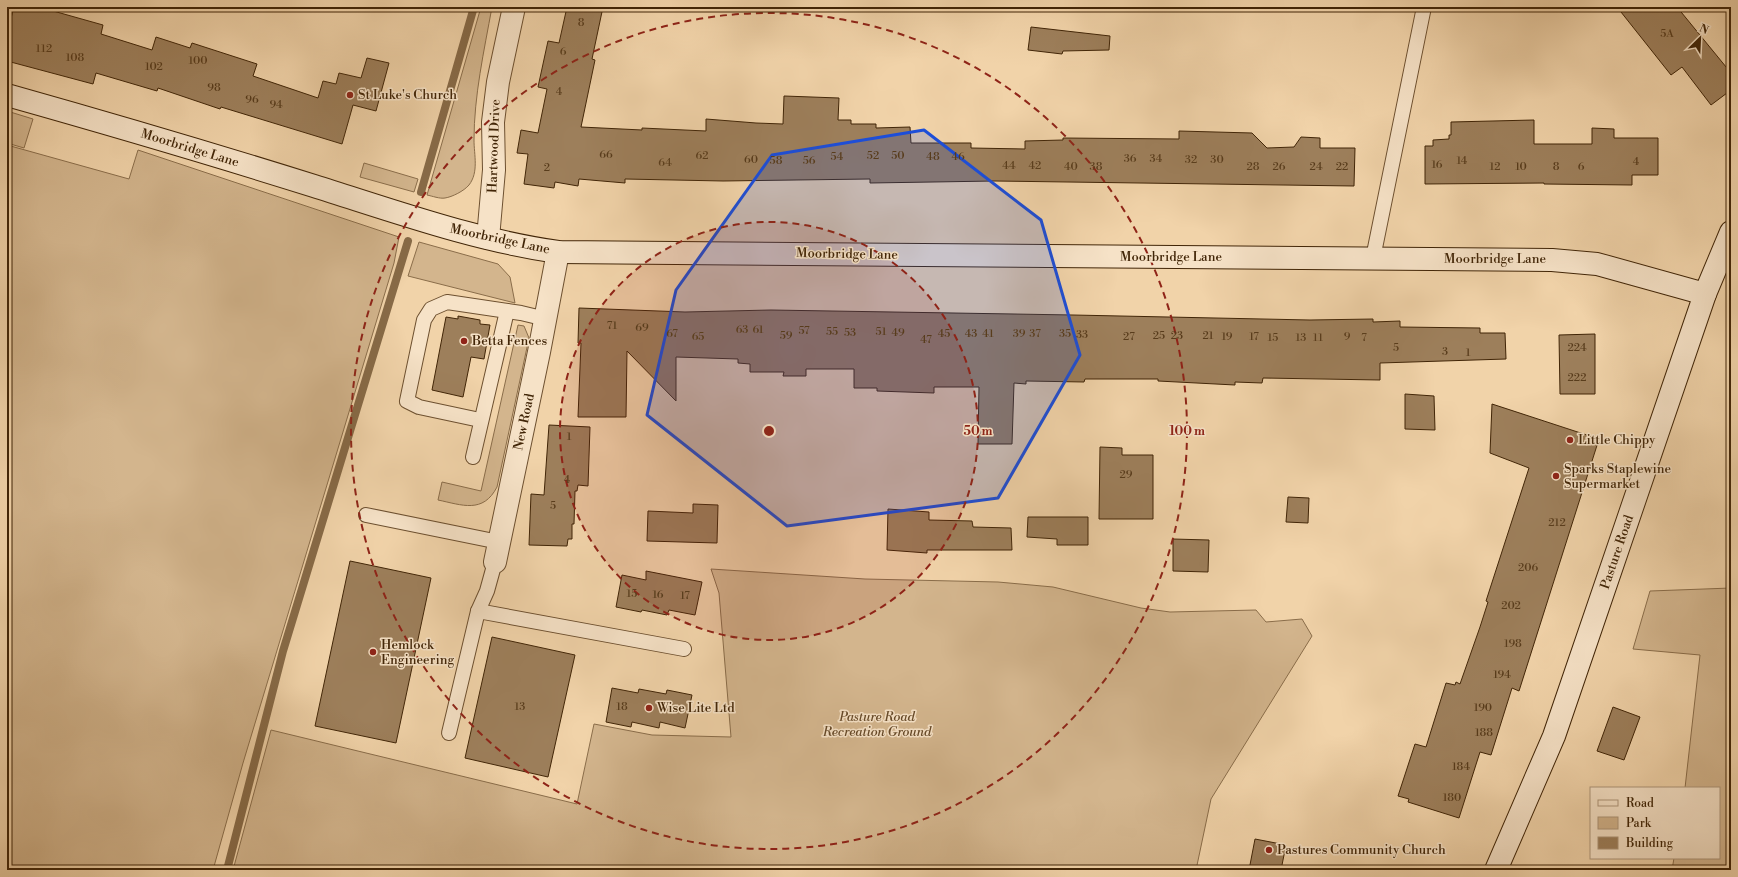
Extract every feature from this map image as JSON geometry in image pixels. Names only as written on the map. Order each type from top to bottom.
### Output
[{"type":"street","name":"Hartwood Drive","points":[[488,238],[494,170],[493,122],[498,82],[514,7]]},
{"type":"street","name":"Moorbridge Lane","points":[[7,95],[141,132],[436,225],[530,248],[558,252],[1552,260],[1597,264],[1705,294]]},
{"type":"street","name":"Pasture Road","points":[[1496,870],[1554,736],[1705,294],[1730,234]]},
{"type":"street","name":"New Road","points":[[497,552],[546,319],[558,252]]},
{"type":"lane","points":[[1373,258],[1424,7]]},
{"type":"lane","points":[[480,420],[419,407],[407,401],[424,320],[431,309],[447,302],[507,311],[546,319]]},
{"type":"lane","points":[[473,457],[480,420],[507,311]]},
{"type":"lane","points":[[366,515],[497,552]]},
{"type":"lane","name":"New Road","points":[[449,733],[478,611],[487,591],[497,552]]},
{"type":"lane","points":[[478,611],[684,649]]},
{"type":"highlighted area","points":[[924,130],[1041,220],[1080,355],[998,498],[787,526],[647,415],[676,290],[772,155]]},
{"type":"green space","points":[[481,7],[492,7],[480,74],[474,123],[474,175],[469,185],[464,189],[454,195],[438,198],[427,195]]},
{"type":"green space","points":[[7,111],[33,119],[24,148],[7,143]]},
{"type":"green space","points":[[7,145],[129,179],[138,150],[399,237],[394,263],[243,763],[213,870],[7,870]]},
{"type":"green space","points":[[364,163],[418,179],[414,192],[360,177]]},
{"type":"green space","points":[[419,242],[498,264],[510,277],[515,303],[408,276]]},
{"type":"green space","points":[[518,325],[524,326],[529,338],[497,487],[491,496],[485,501],[471,506],[438,500],[442,482],[481,491]]},
{"type":"green space","name":"Pasture Road Recreation Ground","points":[[711,569],[865,579],[998,582],[1053,587],[1141,608],[1170,612],[1256,610],[1266,622],[1302,619],[1312,636],[1211,799],[1196,870],[233,870],[271,730],[577,804],[594,724],[652,735],[731,737],[719,593]]},
{"type":"green space","points":[[1731,588],[1731,870],[1672,870],[1674,859],[1720,859],[1720,787],[1685,787],[1700,655],[1633,649],[1650,591]]},
{"type":"building","points":[[14,7],[39,7],[103,25],[101,34],[152,50],[156,37],[190,48],[192,43],[257,64],[253,76],[318,98],[323,81],[336,84],[339,73],[361,78],[367,58],[389,63],[376,111],[353,105],[342,144],[221,107],[220,109],[158,88],[157,91],[96,73],[93,84],[7,61],[7,33]]},
{"type":"building","points":[[567,7],[603,7],[592,59],[595,60],[581,127],[706,131],[706,119],[783,124],[784,96],[839,98],[838,120],[851,120],[851,124],[876,124],[876,128],[910,127],[911,143],[971,143],[971,148],[1025,149],[1025,141],[1063,140],[1063,138],[1179,139],[1179,131],[1252,133],[1267,148],[1294,147],[1301,137],[1320,138],[1320,148],[1355,148],[1354,186],[995,181],[870,183],[870,179],[723,181],[625,179],[625,183],[579,179],[578,186],[555,182],[554,188],[524,184],[528,154],[517,153],[521,130],[538,133],[547,89],[538,87],[548,41],[559,43]]},
{"type":"building","points":[[1617,7],[1677,7],[1731,73],[1731,90],[1711,105],[1682,67],[1671,75]]},
{"type":"building","points":[[1031,27],[1110,36],[1109,50],[1063,51],[1062,54],[1028,50]]},
{"type":"building","points":[[1534,120],[1534,144],[1592,144],[1592,128],[1614,129],[1614,138],[1658,138],[1658,175],[1632,175],[1632,185],[1544,183],[1425,184],[1425,146],[1433,146],[1433,140],[1449,139],[1449,135],[1451,135],[1451,122]]},
{"type":"building","points":[[579,308],[685,312],[771,310],[1310,320],[1373,319],[1373,322],[1400,321],[1400,327],[1480,328],[1480,333],[1505,333],[1506,359],[1380,363],[1380,380],[1263,378],[1262,383],[1235,382],[1235,385],[1158,381],[1158,379],[1085,379],[1084,382],[1026,381],[1026,384],[1014,383],[1012,444],[978,444],[979,387],[934,387],[934,393],[877,391],[877,388],[854,388],[854,369],[806,369],[806,376],[783,376],[784,372],[750,372],[750,364],[738,363],[738,359],[676,357],[676,401],[627,351],[626,417],[578,417],[581,343],[578,343]]},
{"type":"building","name":"Betta Fences","points":[[458,316],[480,320],[480,324],[490,325],[484,359],[471,357],[463,397],[432,390],[446,317],[458,319]]},
{"type":"building","points":[[1595,334],[1595,394],[1560,394],[1559,335]]},
{"type":"building","points":[[1405,394],[1434,396],[1435,430],[1405,429]]},
{"type":"building","points":[[1492,404],[1599,439],[1519,691],[1512,688],[1491,755],[1480,752],[1459,818],[1408,802],[1409,799],[1398,796],[1415,744],[1426,747],[1446,683],[1455,685],[1456,682],[1460,684],[1488,602],[1486,601],[1529,468],[1490,453]]},
{"type":"building","points":[[549,425],[590,427],[588,486],[578,485],[577,491],[575,491],[572,539],[568,539],[567,546],[529,545],[531,494],[544,495]]},
{"type":"building","points":[[1100,447],[1122,448],[1122,455],[1153,455],[1153,519],[1099,519]]},
{"type":"building","points":[[1288,497],[1309,498],[1308,523],[1286,522]]},
{"type":"building","points":[[693,504],[718,505],[717,543],[647,541],[648,511],[693,513]]},
{"type":"building","points":[[888,509],[929,512],[929,520],[972,521],[973,527],[1011,528],[1012,550],[927,550],[927,553],[887,550]]},
{"type":"building","points":[[1028,517],[1088,517],[1088,545],[1057,545],[1057,539],[1027,537]]},
{"type":"building","points":[[1173,539],[1209,540],[1208,572],[1173,571]]},
{"type":"building","name":"Hemlock Engineering","points":[[350,561],[431,578],[396,743],[315,726]]},
{"type":"building","points":[[646,571],[702,582],[695,615],[669,610],[667,615],[616,607],[622,575],[646,580]]},
{"type":"building","name":"Hemlock Engineering","points":[[492,637],[575,655],[548,777],[465,758]]},
{"type":"building","points":[[612,688],[638,693],[639,689],[666,694],[667,690],[692,695],[685,728],[660,722],[659,728],[632,722],[631,727],[606,722]]},
{"type":"building","points":[[1613,707],[1640,717],[1624,760],[1597,751]]},
{"type":"building","points":[[1255,839],[1286,845],[1281,870],[1249,870]]},
{"type":"waterway","points":[[421,192],[474,7]]},
{"type":"waterway","points":[[227,870],[283,651],[408,241]]},
{"type":"place","name":"St Luke's Church","points":[[350,95]]},
{"type":"place","name":"Betta Fences","points":[[464,341]]},
{"type":"place","name":"Little Chippy","points":[[1570,440]]},
{"type":"place","name":"Sparks Staplewine Supermarket","points":[[1556,476]]},
{"type":"place","name":"Hemlock Engineering","points":[[373,652]]},
{"type":"place","name":"Wise Lite Ltd","points":[[649,708]]},
{"type":"place","name":"Pastures Community Church","points":[[1269,850]]}]
